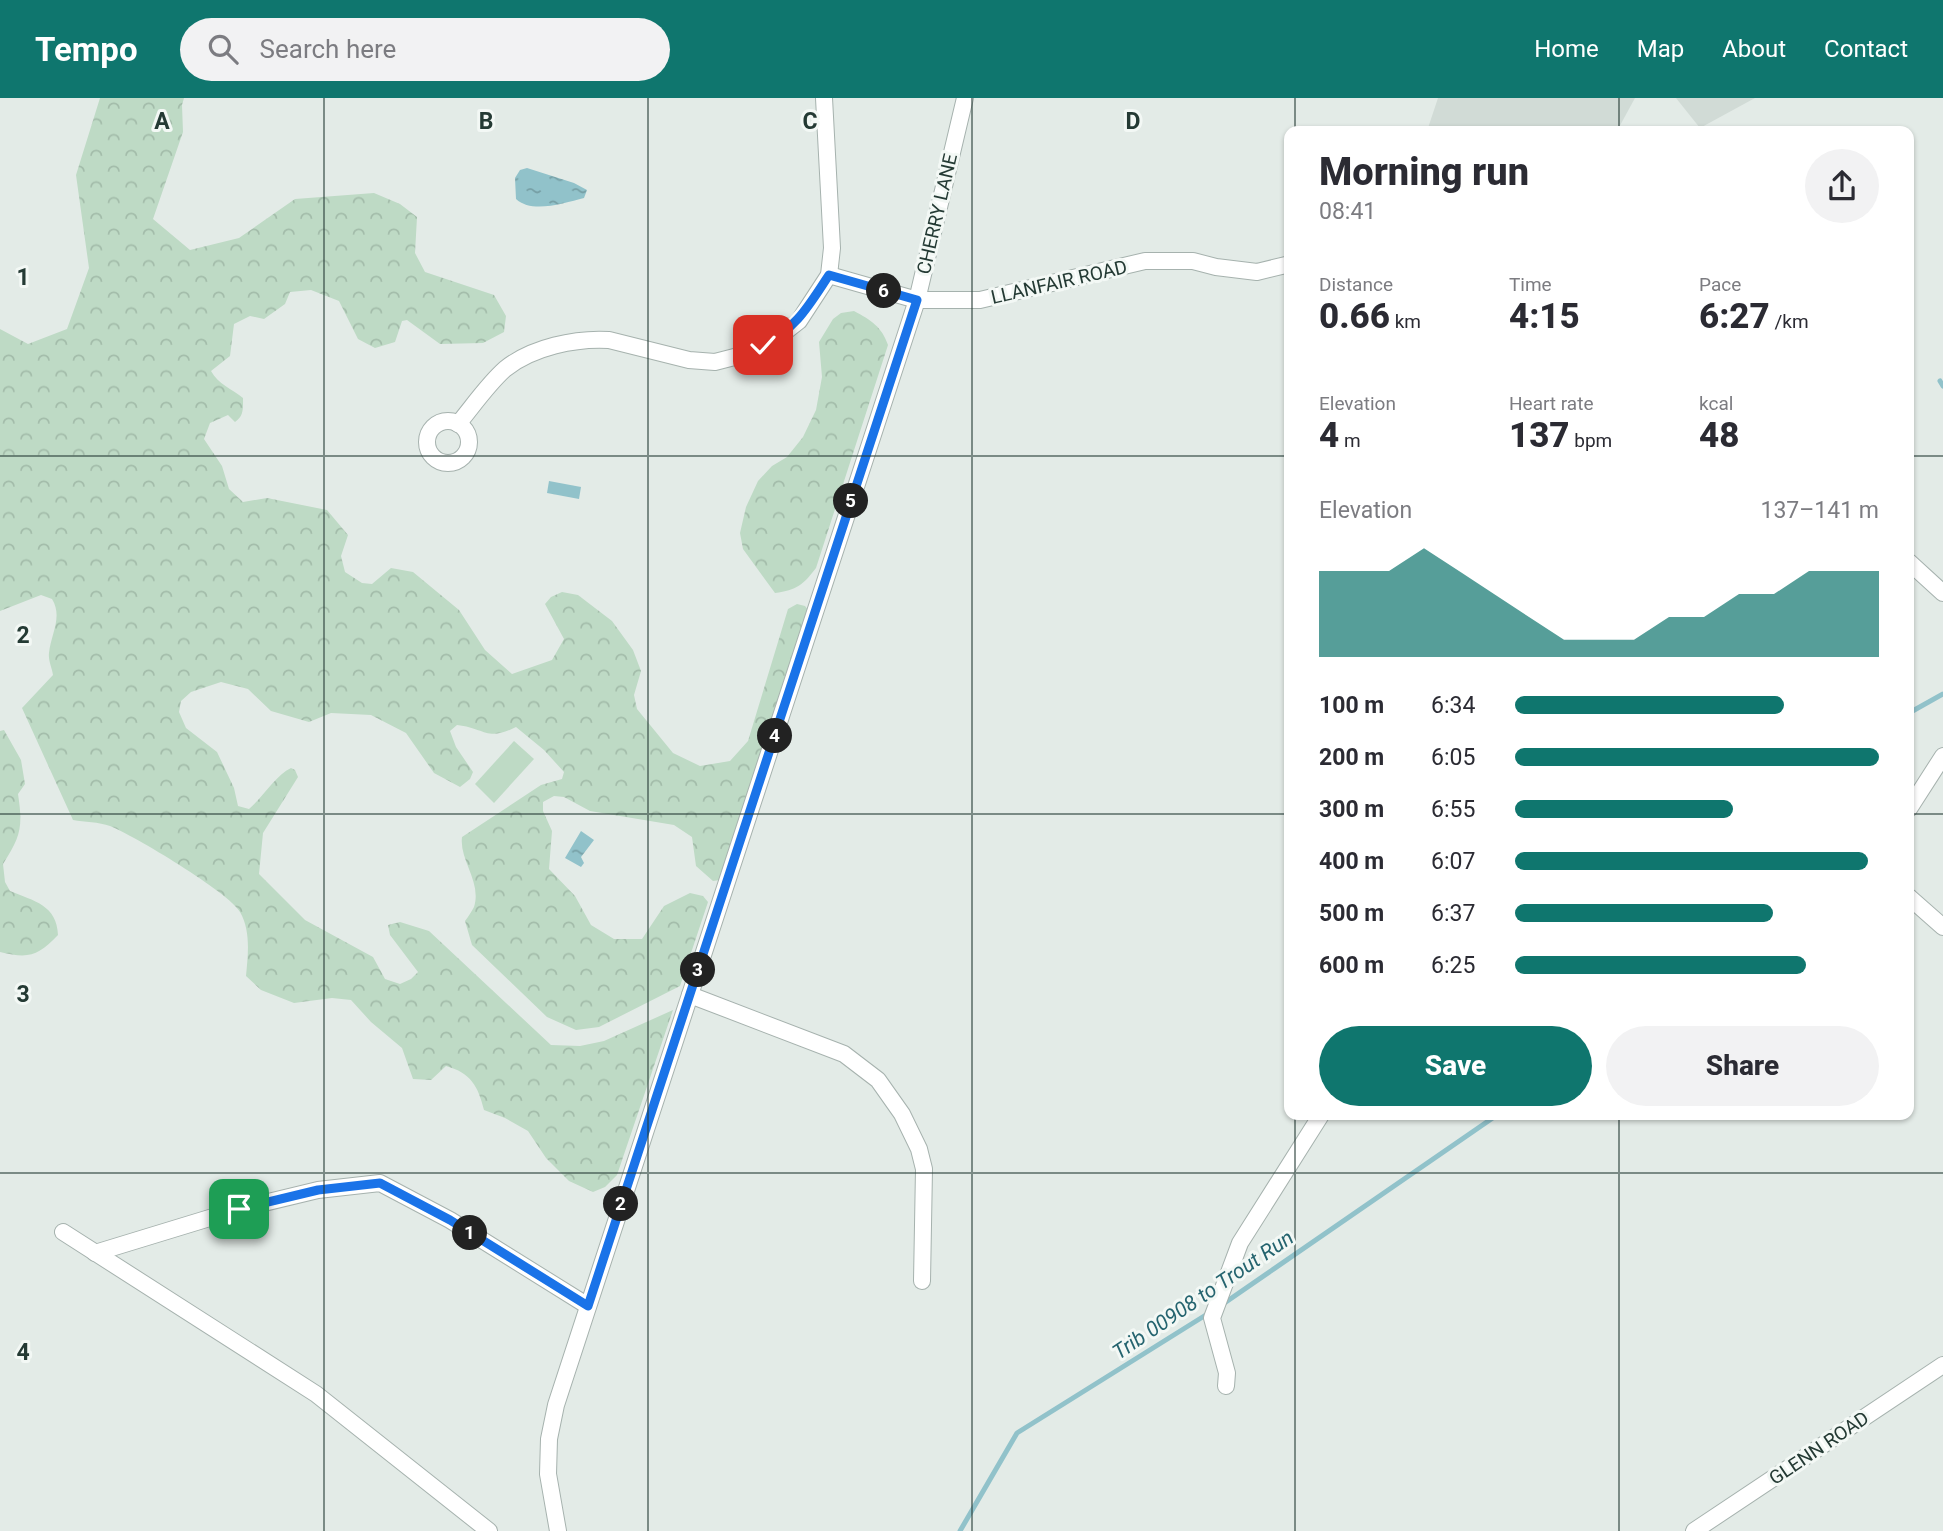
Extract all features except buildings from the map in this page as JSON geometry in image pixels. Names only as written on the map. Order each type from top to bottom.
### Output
[{"type":"street","points":[[458,424],[505,370],[540,350],[582,341],[609,340],[715,362],[746,354],[776,339],[799,321],[829,275],[832,231],[824,98]]},
{"type":"street","name":"CHERRY LANE","points":[[558,1531],[548,1474],[549,1439],[556,1405],[917,300],[965,98]]},
{"type":"street","name":"LLANFAIR ROAD","points":[[829,275],[917,300],[979,300],[1145,261],[1193,261],[1257,272],[1284,265]]},
{"type":"street","points":[[1914,567],[1943,593]]},
{"type":"street","points":[[1914,801],[1943,756]]},
{"type":"street","points":[[1914,901],[1943,927]]},
{"type":"street","points":[[690,995],[844,1054],[878,1080],[902,1114],[919,1149],[924,1169],[922,1281]]},
{"type":"street","points":[[1226,1386],[1227,1373],[1212,1318],[1240,1243],[1318,1120]]},
{"type":"street","points":[[95,1253],[239,1209],[318,1190],[380,1183],[450,1220],[588,1306]]},
{"type":"street","points":[[63,1232],[316,1394],[489,1531]]},
{"type":"street","name":"GLENN ROAD","points":[[1694,1531],[1943,1365]]},
{"type":"shaded area","points":[[1438,98],[1635,98],[1620,126],[1429,126]]},
{"type":"shaded area","points":[[1676,98],[1755,98],[1704,126],[1698,126]]},
{"type":"green space","points":[[100,98],[184,98],[183,132],[153,219],[190,250],[239,238],[295,199],[374,193],[400,204],[417,217],[415,253],[425,272],[494,295],[506,316],[504,332],[483,343],[440,344],[407,320],[402,321],[395,342],[375,348],[358,339],[339,301],[311,290],[290,292],[285,304],[264,319],[250,316],[234,324],[230,356],[211,371],[221,383],[243,398],[242,412],[235,422],[228,415],[210,423],[204,439],[222,466],[229,489],[243,502],[267,498],[327,510],[348,535],[341,556],[345,572],[362,583],[372,584],[391,568],[413,572],[459,610],[485,650],[512,674],[552,660],[564,639],[545,604],[551,597],[562,592],[578,595],[612,621],[633,650],[641,671],[634,695],[637,709],[673,753],[700,766],[730,761],[748,741],[788,609],[797,604],[805,606],[809,611],[720,880],[713,881],[696,866],[692,837],[674,825],[590,811],[564,797],[554,796],[543,802],[543,811],[552,831],[549,869],[575,896],[591,925],[614,939],[642,939],[664,906],[690,893],[703,896],[708,902],[680,986],[599,1027],[576,1030],[547,1017],[472,945],[465,921],[476,898],[462,837],[541,785],[562,779],[564,772],[544,750],[516,727],[492,734],[457,725],[450,731],[456,747],[473,772],[470,779],[460,787],[434,773],[406,733],[371,715],[331,713],[309,722],[271,711],[248,689],[221,682],[191,692],[181,701],[179,712],[186,728],[217,752],[234,788],[238,806],[249,809],[280,776],[291,768],[295,770],[298,777],[263,833],[259,874],[305,920],[373,957],[385,979],[400,984],[418,972],[390,935],[388,925],[400,922],[429,931],[551,1045],[580,1046],[604,1041],[673,1010],[617,1175],[605,1187],[593,1192],[569,1181],[546,1158],[528,1131],[484,1110],[476,1087],[462,1072],[446,1066],[431,1080],[413,1079],[402,1048],[371,1022],[351,1000],[332,998],[294,1003],[261,990],[246,976],[246,927],[240,912],[232,903],[180,865],[122,832],[106,825],[73,820],[22,708],[53,675],[49,656],[56,619],[55,606],[52,599],[41,595],[0,611],[0,329],[28,344],[67,329],[89,268],[76,175]]},
{"type":"green space","points":[[854,311],[883,333],[888,345],[816,568],[799,586],[775,593],[743,549],[740,533],[746,507],[758,481],[772,466],[787,457],[803,437],[816,410],[822,377],[819,342],[833,319],[841,313]]},
{"type":"green space","points":[[4,730],[21,760],[25,784],[18,794],[19,831],[3,864],[5,882],[10,891],[43,905],[49,911],[57,925],[58,935],[45,948],[26,955],[0,952],[0,731]]},
{"type":"green space","points":[[514,741],[534,759],[494,803],[475,784]]},
{"type":"water","points":[[527,168],[574,183],[587,190],[584,198],[539,207],[523,203],[516,199],[515,178],[520,170]]},
{"type":"water","points":[[549,481],[581,487],[579,499],[547,493]]},
{"type":"water","points":[[581,831],[594,840],[581,857],[584,863],[581,867],[565,858]]},
{"type":"waterway","points":[[1940,381],[1943,386]]},
{"type":"waterway","name":"Trib 00908 to Trout Run","points":[[1914,710],[1943,694]]},
{"type":"waterway","name":"Trib 00908 to Trout Run","points":[[1223,1304],[1490,1120]]},
{"type":"waterway","name":"Trib 00908 to Trout Run","points":[[960,1531],[1017,1433],[1209,1313]]},
{"type":"route","points":[[239,1209],[318,1190],[380,1183],[450,1220],[588,1306],[917,300],[829,275],[799,321],[776,339],[763,345]]}]
